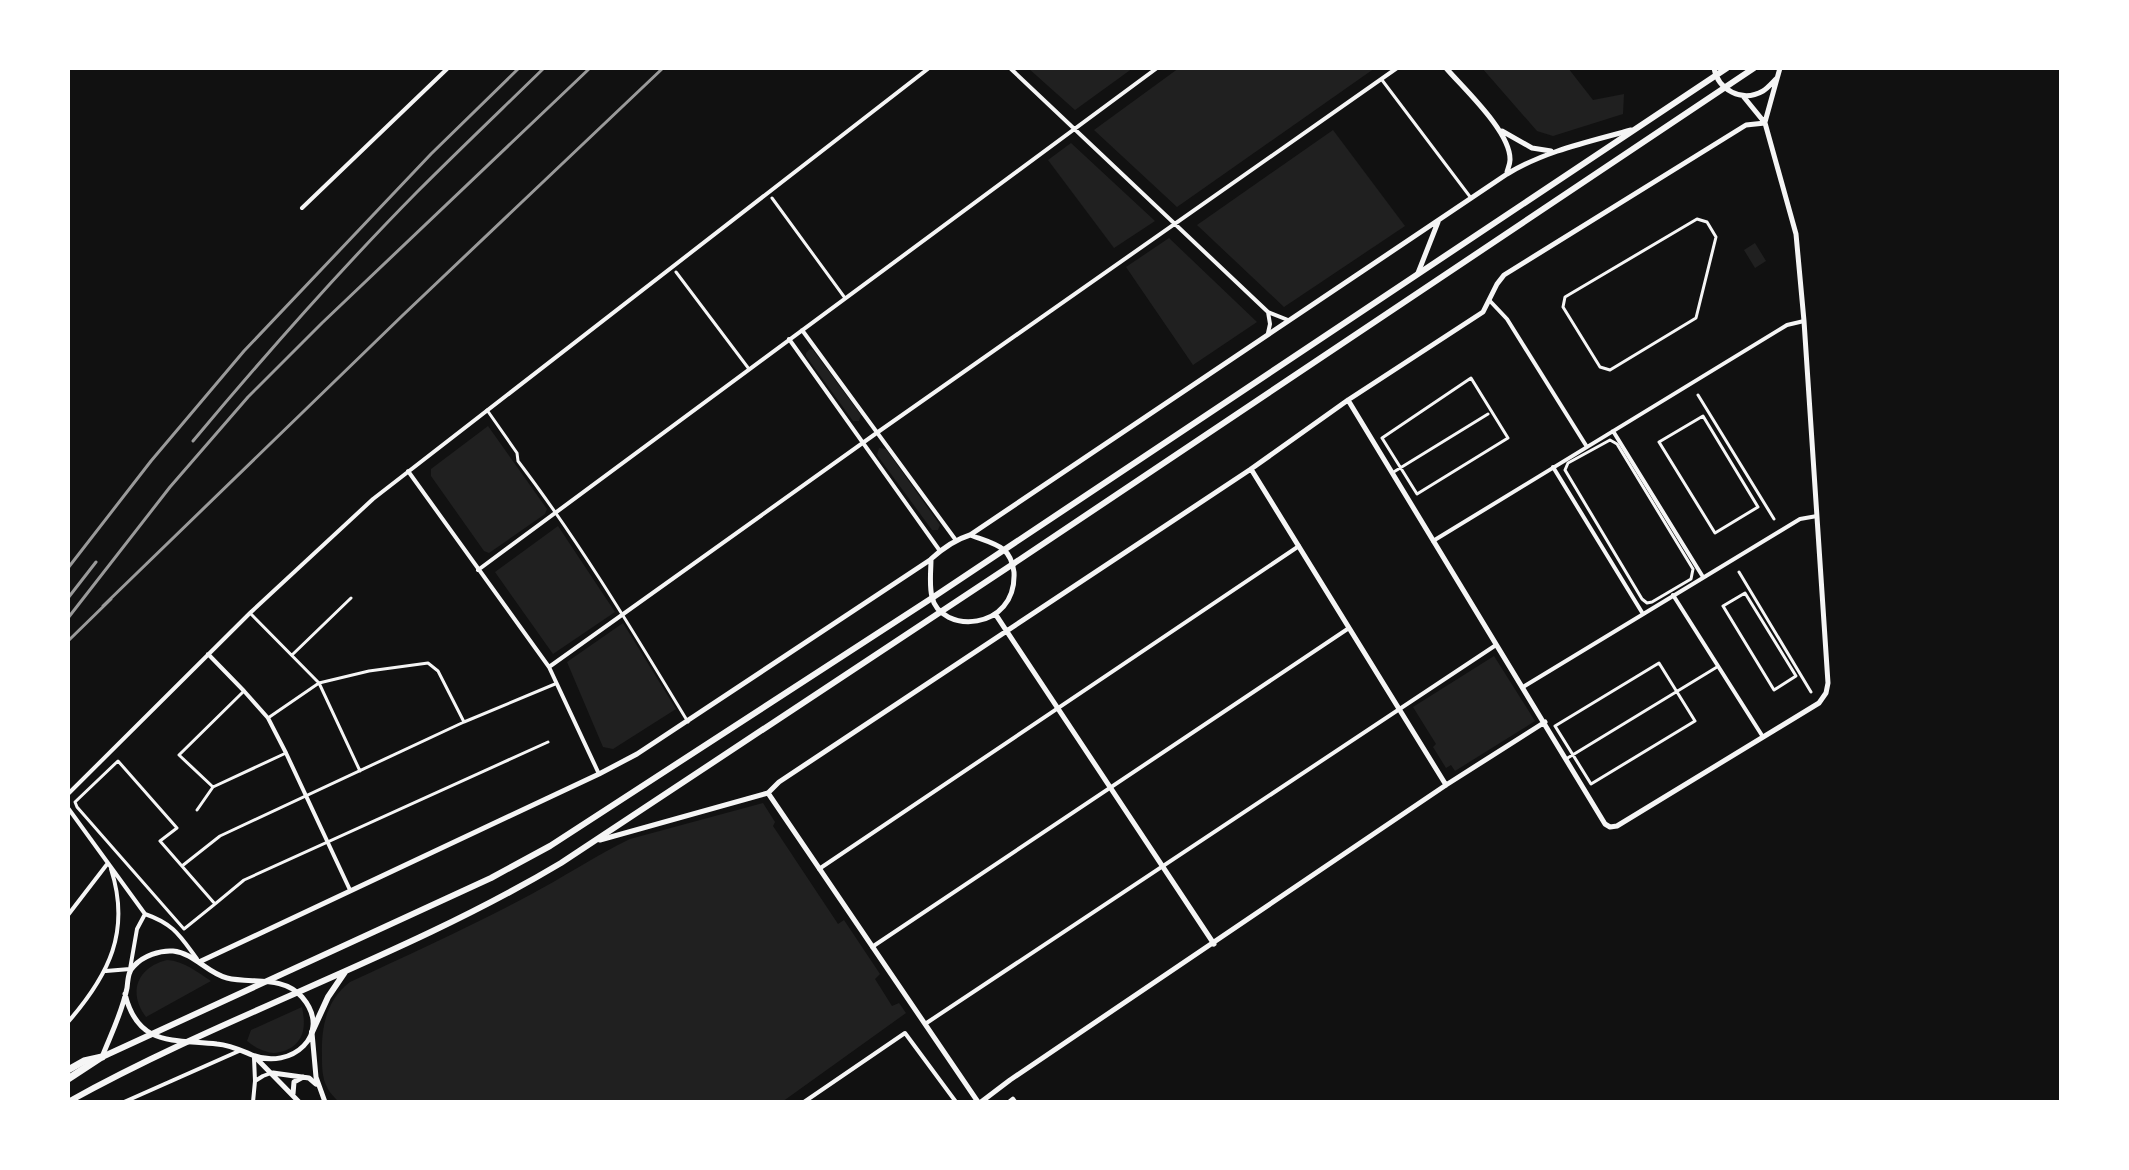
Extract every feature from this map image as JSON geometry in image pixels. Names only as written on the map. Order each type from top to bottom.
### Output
[{"type":"main road","points":[[68,1079],[102,1057],[151,1033],[491,878],[550,846],[932,598],[1636,128],[1714,72],[1727,68]]},
{"type":"main road","points":[[68,1102],[188,1042],[501,899],[561,863],[1754,68]]},
{"type":"main road","points":[[312,1032],[328,997],[345,971]]},
{"type":"main road","points":[[68,1070],[84,1061],[102,1057]]},
{"type":"street","points":[[302,208],[448,68]]},
{"type":"street","points":[[68,794],[250,613],[373,499],[929,68]]},
{"type":"street","points":[[1010,68],[1268,312],[1288,320]]},
{"type":"street","points":[[478,570],[1157,68]]},
{"type":"street","points":[[549,667],[1397,68]]},
{"type":"street","points":[[1446,68],[1501,131],[1510,159],[1507,174]]},
{"type":"street","points":[[1765,123],[1780,68]]},
{"type":"street","points":[[1714,72],[1723,88],[1743,96],[1766,90],[1777,78]]},
{"type":"street","points":[[1381,79],[1471,198]]},
{"type":"street","points":[[1348,400],[1605,824],[1617,826],[1819,703],[1828,683],[1796,234],[1765,123],[1743,96]]},
{"type":"street","points":[[593,842],[768,793],[779,782],[1483,312],[1504,275],[1746,125],[1765,123]]},
{"type":"street","points":[[199,962],[637,754],[931,559],[955,539],[970,535],[1507,174],[1553,151],[1636,128]]},
{"type":"street","points":[[1501,131],[1532,148],[1553,151]]},
{"type":"street","points":[[772,198],[845,298]]},
{"type":"street","points":[[1697,219],[1707,222],[1716,237],[1696,318],[1610,370],[1600,367],[1563,307],[1565,297],[1697,219]]},
{"type":"street","points":[[1418,273],[1439,221]]},
{"type":"street","points":[[676,272],[749,369]]},
{"type":"street","points":[[1490,301],[1507,319],[1587,447]]},
{"type":"street","points":[[1268,312],[1268,333]]},
{"type":"street","points":[[1433,541],[1787,325],[1804,321]]},
{"type":"street","points":[[802,330],[955,539]]},
{"type":"street","points":[[789,339],[940,551]]},
{"type":"street","points":[[1471,378],[1508,438],[1417,494],[1401,468],[1382,438],[1471,378]]},
{"type":"street","points":[[1698,395],[1774,519]]},
{"type":"street","points":[[486,409],[623,614],[688,722]]},
{"type":"street","points":[[1392,473],[1488,414]]},
{"type":"street","points":[[1703,416],[1758,507],[1715,533],[1659,442],[1703,416]]},
{"type":"street","points":[[1613,431],[1703,577]]},
{"type":"street","points":[[1606,441],[1617,444],[1693,569],[1691,579],[1652,602],[1644,601],[1566,475],[1568,463],[1606,441]]},
{"type":"street","points":[[1553,467],[1643,614]]},
{"type":"street","points":[[1251,469],[1446,785]]},
{"type":"street","points":[[408,471],[549,667],[599,774]]},
{"type":"street","points":[[1523,687],[1800,519],[1817,516]]},
{"type":"street","points":[[931,559],[932,598],[941,612],[957,621],[981,621],[996,615],[1008,603],[1014,583],[1013,564],[1004,550],[970,535]]},
{"type":"street","points":[[819,869],[1299,546]]},
{"type":"street","points":[[1739,572],[1811,692]]},
{"type":"street","points":[[1745,593],[1796,676],[1774,690],[1723,606],[1745,593]]},
{"type":"street","points":[[1673,595],[1763,737]]},
{"type":"street","points":[[292,655],[351,598]]},
{"type":"street","points":[[250,613],[319,683],[360,771]]},
{"type":"street","points":[[996,615],[1214,944]]},
{"type":"street","points":[[872,947],[1349,628]]},
{"type":"street","points":[[925,1024],[1496,644]]},
{"type":"street","points":[[208,654],[268,718],[350,890]]},
{"type":"street","points":[[268,718],[319,683],[369,671],[428,663],[438,671],[464,722]]},
{"type":"street","points":[[1659,663],[1695,721],[1591,784],[1573,755],[1555,726],[1659,663]]},
{"type":"street","points":[[1566,759],[1718,666]]},
{"type":"street","points":[[182,866],[220,836],[464,722],[555,684]]},
{"type":"street","points":[[213,787],[179,755],[244,691]]},
{"type":"street","points":[[768,793],[980,1102],[1446,785],[1545,722]]},
{"type":"street","points":[[215,904],[160,841],[177,828],[118,761],[75,802],[184,929],[215,904],[244,880],[548,742]]},
{"type":"street","points":[[197,810],[213,787],[286,753]]},
{"type":"street","points":[[68,808],[145,914],[164,921],[180,936],[199,962]]},
{"type":"street","points":[[68,915],[109,863]]},
{"type":"street","points":[[68,1022],[106,971],[115,938],[119,913],[116,883],[109,863]]},
{"type":"street","points":[[102,1057],[115,1029],[137,929],[145,914]]},
{"type":"street","points":[[106,971],[130,969],[154,954],[169,951],[184,953],[217,975],[289,987],[298,993],[309,1009],[315,1070],[325,1102]]},
{"type":"street","points":[[125,994],[133,1017],[144,1030],[174,1041],[216,1043],[242,1050],[254,1056],[299,1102]]},
{"type":"street","points":[[254,1056],[277,1059],[292,1055],[312,1032]]},
{"type":"street","points":[[804,1102],[905,1033],[956,1102]]},
{"type":"street","points":[[124,1102],[242,1050]]},
{"type":"street","points":[[253,1102],[254,1056]]},
{"type":"street","points":[[255,1081],[272,1073],[304,1077],[314,1080],[321,1092]]},
{"type":"street","points":[[294,1096],[294,1082],[304,1077]]},
{"type":"street","points":[[1008,1102],[1013,1098],[1016,1102]]},
{"type":"shaded area","points":[[1028,68],[1133,68],[1075,110]]},
{"type":"shaded area","points":[[1179,68],[1375,68],[1177,207],[1094,130]]},
{"type":"shaded area","points":[[1482,68],[1568,68],[1593,100],[1624,94],[1623,114],[1553,136],[1537,131]]},
{"type":"shaded area","points":[[1333,130],[1405,226],[1284,307],[1197,225]]},
{"type":"shaded area","points":[[1071,143],[1155,221],[1114,248],[1048,160]]},
{"type":"shaded area","points":[[1169,238],[1257,322],[1193,365],[1126,267]]},
{"type":"shaded area","points":[[1755,243],[1766,261],[1755,268],[1744,250]]},
{"type":"shaded area","points":[[810,349],[861,415],[859,421],[853,421],[806,356]]},
{"type":"shaded area","points":[[488,426],[547,509],[545,514],[489,553],[484,551],[431,476],[431,469]]},
{"type":"shaded area","points":[[879,448],[886,449],[940,525],[938,530],[932,530],[877,455]]},
{"type":"shaded area","points":[[558,526],[615,612],[553,654],[495,572]]},
{"type":"shaded area","points":[[623,623],[676,709],[613,749],[603,747],[567,662]]},
{"type":"shaded area","points":[[1494,656],[1535,721],[1455,771],[1451,765],[1446,768],[1433,747],[1436,744],[1413,707]]},
{"type":"shaded area","points":[[763,803],[775,822],[773,826],[838,924],[844,920],[880,974],[875,979],[892,1006],[899,1003],[906,1013],[782,1102],[339,1102],[329,1091],[322,1068],[324,1025],[335,997],[350,982],[506,907],[630,839]]},
{"type":"shaded area","points":[[167,960],[185,965],[211,981],[146,1017],[137,999],[138,982],[149,968]]},
{"type":"shaded area","points":[[302,1007],[302,1033],[291,1048],[270,1053],[247,1041],[251,1030]]},
{"type":"railway","points":[[68,568],[151,461],[244,351],[431,154],[519,68]]},
{"type":"railway","points":[[193,441],[359,252],[544,68]]},
{"type":"railway","points":[[68,618],[170,487],[248,397],[590,68]]},
{"type":"railway","points":[[103,606],[663,68]]},
{"type":"railway","points":[[68,598],[96,562]]},
{"type":"railway","points":[[68,641],[111,599]]}]
